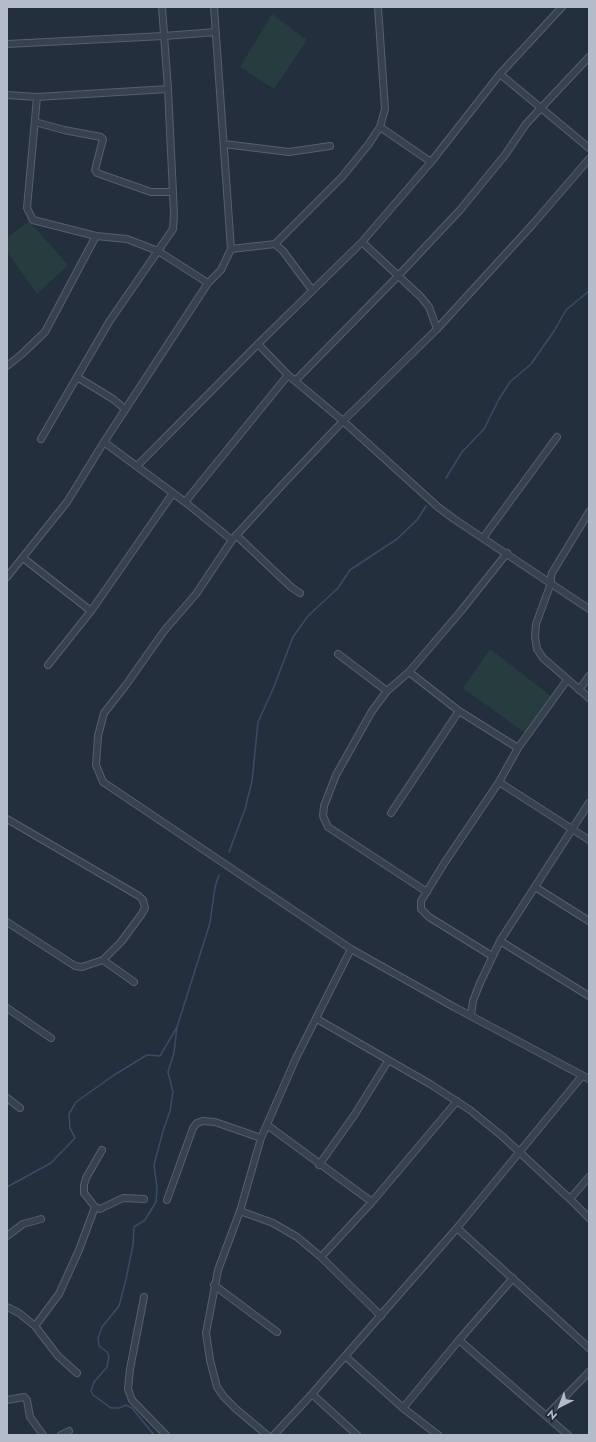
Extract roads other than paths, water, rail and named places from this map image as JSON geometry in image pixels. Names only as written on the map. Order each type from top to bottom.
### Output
[{"type":"street","points":[[41,439],[109,322],[173,230],[168,89],[162,7]]},
{"type":"street","points":[[7,577],[67,502],[125,409],[208,283],[220,270],[231,249],[214,7]]},
{"type":"street","points":[[231,249],[275,244],[342,177],[368,145],[380,127],[385,109],[378,7]]},
{"type":"street","points":[[138,466],[312,290],[362,242],[431,162],[500,74],[562,7]]},
{"type":"street","points":[[7,44],[216,32]]},
{"type":"street","points":[[296,380],[399,275],[460,210],[505,155],[526,124],[589,57]]},
{"type":"street","points":[[500,74],[589,148]]},
{"type":"street","points":[[7,95],[37,97],[168,89]]},
{"type":"street","points":[[37,97],[27,208],[33,220],[96,236],[127,239],[158,251],[208,283]]},
{"type":"street","points":[[35,122],[64,130],[101,137],[103,139],[95,170],[97,173],[151,192],[172,192]]},
{"type":"street","points":[[380,127],[431,162]]},
{"type":"street","points":[[224,144],[289,152],[330,146]]},
{"type":"street","points":[[589,159],[534,224],[437,329],[343,421],[234,538],[196,594],[164,631],[126,685],[104,712],[98,736],[96,766],[103,782],[351,949],[589,1079]]},
{"type":"street","points":[[7,366],[45,332],[96,236]]},
{"type":"street","points":[[362,242],[421,297],[429,307],[437,329]]},
{"type":"street","points":[[275,244],[283,251],[312,290]]},
{"type":"street","points":[[258,344],[288,375],[296,380],[343,421],[438,507],[589,608]]},
{"type":"street","points":[[185,502],[288,375]]},
{"type":"street","points":[[77,377],[113,399],[125,409]]},
{"type":"street","points":[[483,538],[557,437]]},
{"type":"street","points":[[104,442],[234,538],[300,593]]},
{"type":"street","points":[[48,665],[91,611],[173,493]]},
{"type":"street","points":[[589,512],[550,577],[551,584],[536,624],[535,637],[537,648],[543,658],[589,698]]},
{"type":"street","points":[[427,892],[328,827],[323,816],[324,806],[336,775],[372,711],[387,691],[409,672],[461,611],[507,553]]},
{"type":"street","points":[[23,558],[91,611]]},
{"type":"street","points":[[338,654],[387,691]]},
{"type":"street","points":[[409,672],[459,711],[518,748]]},
{"type":"street","points":[[579,690],[589,676]]},
{"type":"street","points":[[492,956],[429,917],[421,909],[421,901],[499,782],[518,748],[567,680]]},
{"type":"street","points":[[391,813],[459,711]]},
{"type":"street","points":[[499,782],[589,840]]},
{"type":"street","points":[[471,1015],[473,1001],[492,956],[571,829],[589,803]]},
{"type":"street","points":[[7,819],[139,896],[143,900],[145,908],[121,942],[104,960],[82,967],[75,966],[7,922]]},
{"type":"street","points":[[535,887],[589,921]]},
{"type":"street","points":[[500,942],[589,996]]},
{"type":"street","points":[[267,1435],[236,1409],[224,1397],[217,1387],[210,1360],[206,1333],[214,1285],[240,1211],[261,1138],[296,1058],[351,949]]},
{"type":"street","points":[[104,960],[134,982]]},
{"type":"street","points":[[7,1008],[51,1038]]},
{"type":"street","points":[[317,1019],[457,1101],[520,1153],[589,1218]]},
{"type":"street","points":[[319,1165],[355,1114],[388,1061]]},
{"type":"street","points":[[278,1434],[457,1228],[582,1076]]},
{"type":"street","points":[[7,1098],[20,1108]]},
{"type":"street","points":[[321,1257],[372,1202],[457,1101]]},
{"type":"street","points":[[167,1200],[193,1128],[203,1120],[215,1122],[261,1138]]},
{"type":"street","points":[[267,1126],[372,1202]]},
{"type":"street","points":[[102,1150],[86,1178],[84,1185],[84,1193],[95,1207],[100,1209],[123,1198],[144,1199]]},
{"type":"street","points":[[570,1199],[589,1177]]},
{"type":"street","points":[[35,1326],[59,1294],[79,1250],[95,1207]]},
{"type":"street","points":[[240,1211],[273,1223],[297,1237],[321,1257],[381,1316]]},
{"type":"street","points":[[7,1236],[23,1224],[41,1219]]},
{"type":"street","points":[[457,1228],[589,1348]]},
{"type":"street","points":[[404,1408],[513,1278]]},
{"type":"street","points":[[214,1285],[277,1332]]},
{"type":"street","points":[[144,1297],[130,1369],[128,1389],[132,1400],[166,1435]]},
{"type":"street","points":[[8,1309],[19,1313],[35,1326],[58,1356],[77,1373]]},
{"type":"street","points":[[460,1340],[568,1435]]},
{"type":"street","points":[[345,1356],[404,1408],[438,1435]]},
{"type":"street","points":[[547,1416],[589,1372]]},
{"type":"street","points":[[312,1394],[357,1435]]},
{"type":"street","points":[[7,1400],[24,1397],[27,1400],[30,1417],[43,1435]]},
{"type":"street","points":[[61,1435],[69,1431]]},
{"type":"waterway","points":[[446,478],[462,452],[484,429],[499,399],[510,382],[531,364],[554,331],[566,310],[589,291]]},
{"type":"waterway","points":[[229,852],[245,809],[252,781],[258,722],[273,689],[293,637],[308,616],[338,588],[350,570],[397,539],[417,520],[426,506]]},
{"type":"waterway","points":[[7,1187],[51,1163],[75,1138],[70,1128],[69,1114],[76,1102],[114,1075],[147,1055],[160,1056],[177,1027],[210,923],[215,887],[219,875]]},
{"type":"waterway","points":[[154,1435],[132,1408],[126,1405],[119,1408],[111,1408],[93,1395],[91,1391],[94,1382],[107,1367],[109,1356],[107,1352],[99,1346],[98,1338],[102,1327],[119,1306],[133,1245],[134,1227],[145,1220],[156,1202],[157,1188],[154,1165],[170,1111],[173,1092],[168,1072],[174,1053],[177,1027]]}]
